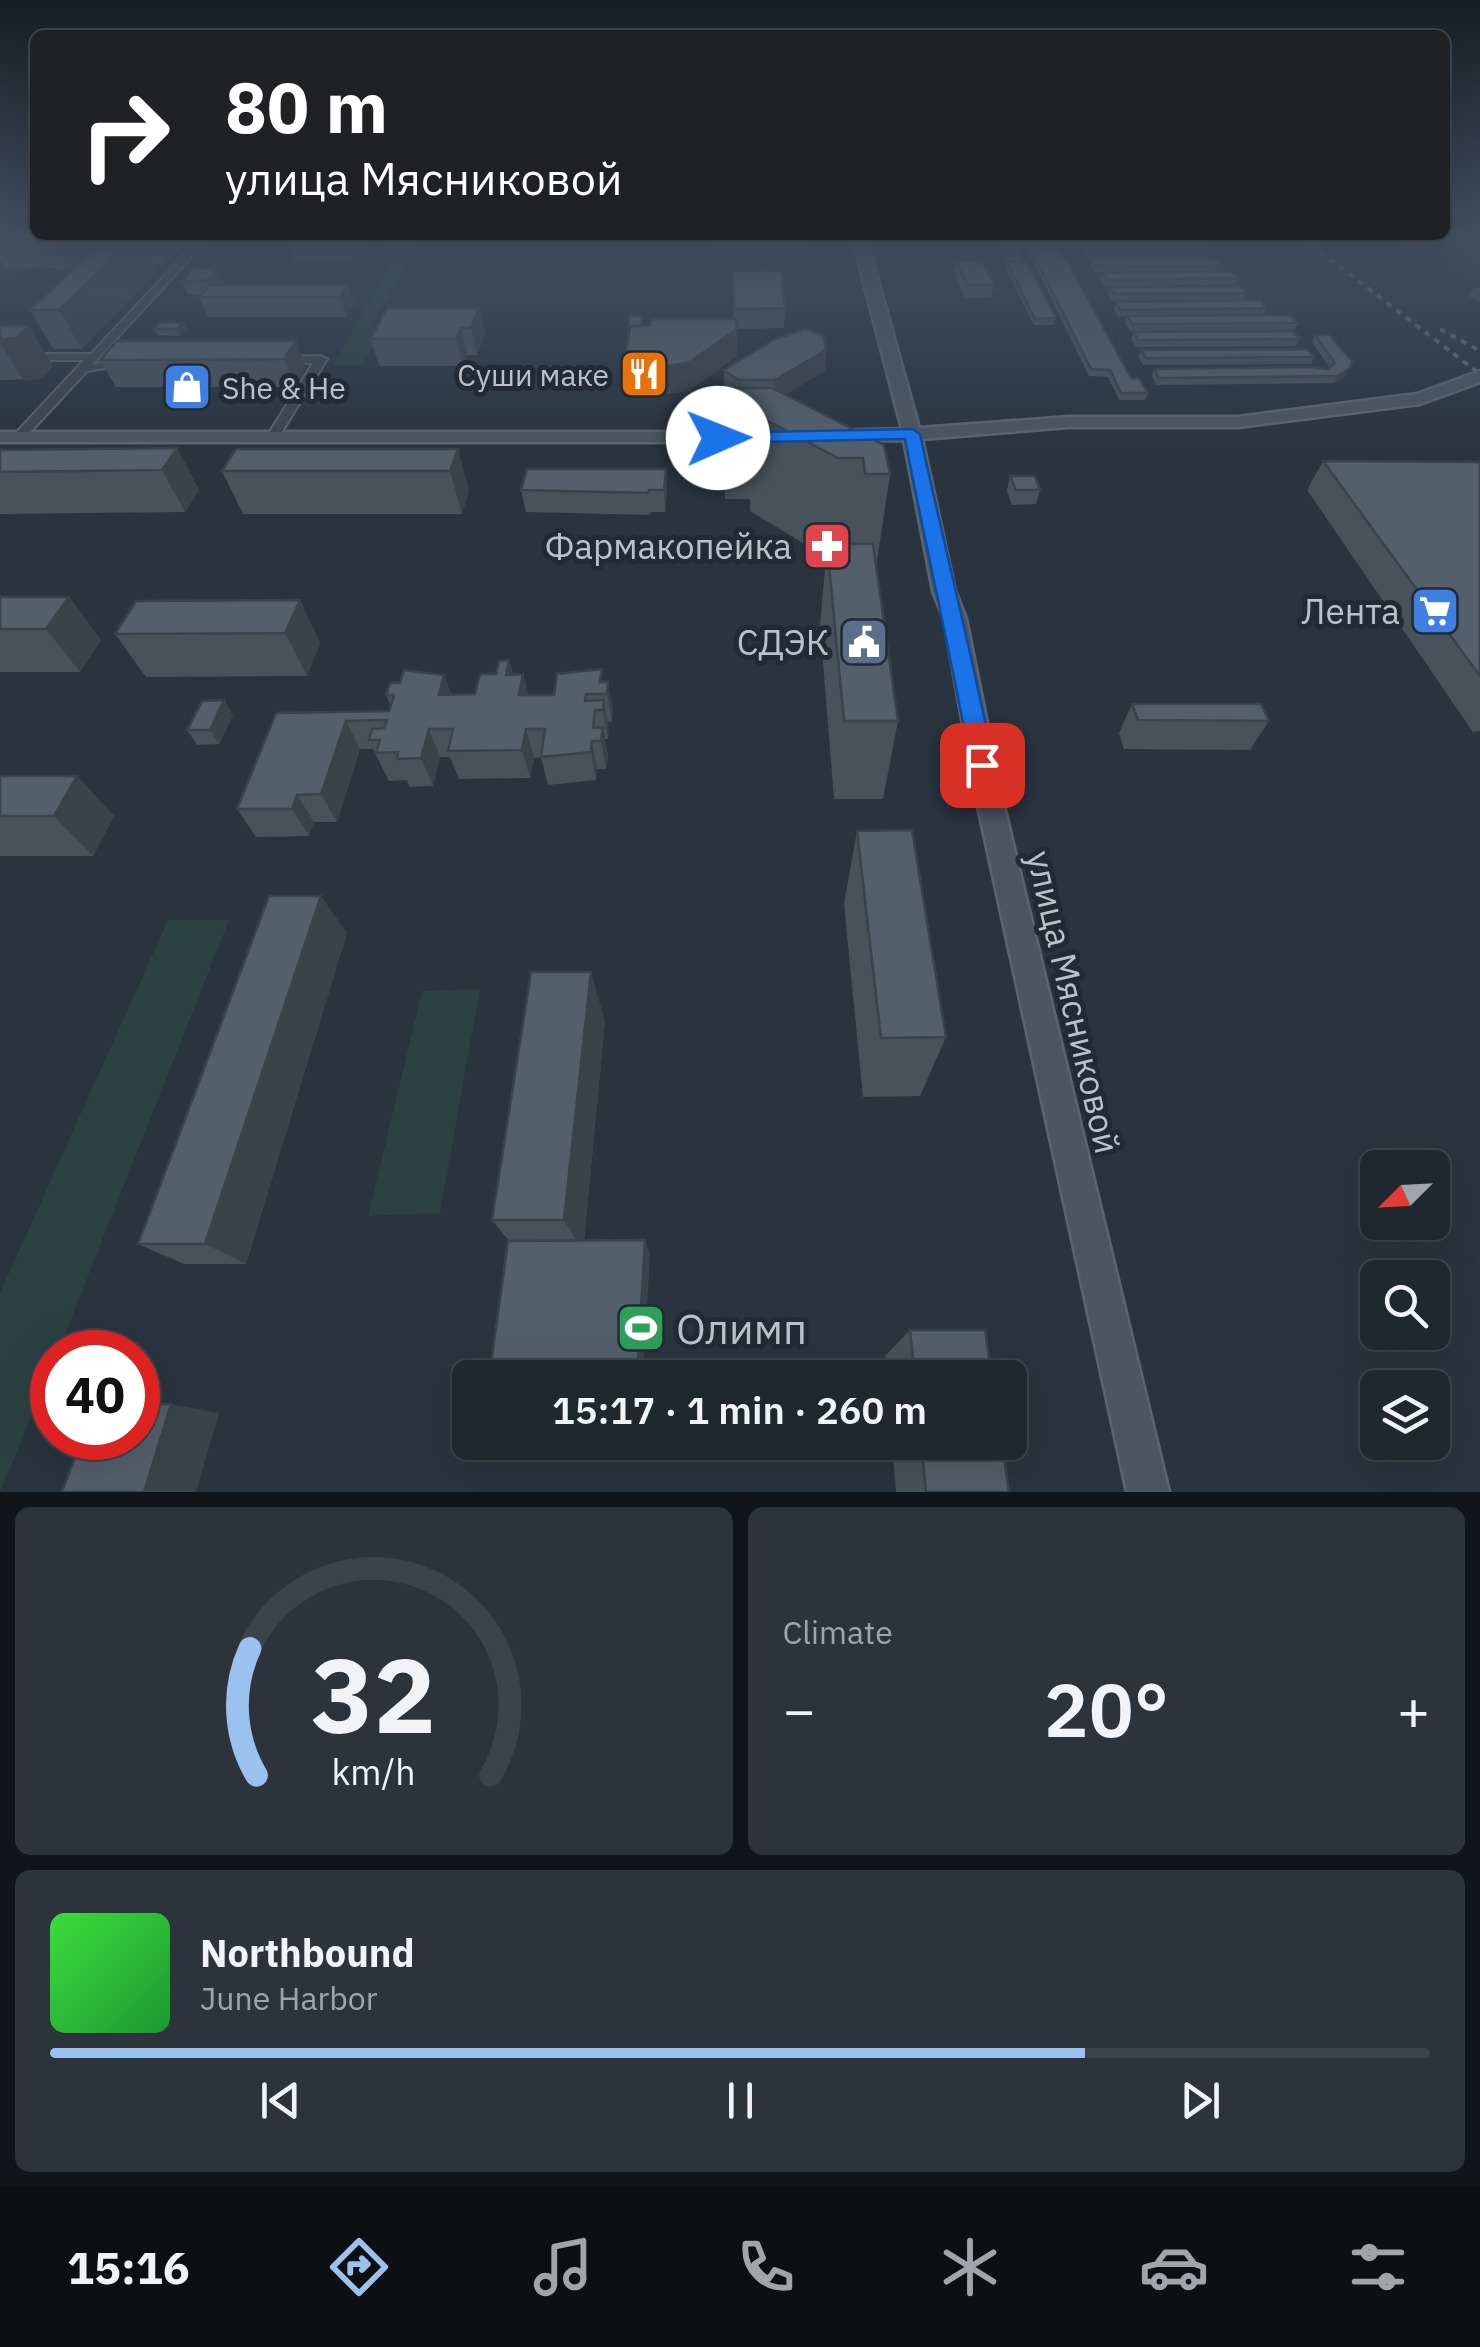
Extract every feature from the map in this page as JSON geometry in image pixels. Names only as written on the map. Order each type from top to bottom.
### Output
[{"type":"street","points":[[10,437],[93,363],[144,307]]},
{"type":"street","name":"улица Мясниковой","points":[[878,307],[912,434],[944,590],[955,619],[990,802],[1148,1492]]},
{"type":"street","points":[[30,357],[44,343]]},
{"type":"street","points":[[0,357],[146,362]]},
{"type":"street","points":[[262,360],[321,359],[272,438]]},
{"type":"street","points":[[817,436],[912,434],[1069,422],[1238,422],[1420,399],[1480,376]]},
{"type":"street","points":[[10,437],[777,436]]},
{"type":"green space","points":[[366,307],[382,307],[370,327],[381,328],[363,365],[333,365]]},
{"type":"green space","points":[[168,920],[229,920],[67,1330],[30,1330],[30,1420],[0,1492],[0,1293]]},
{"type":"green space","points":[[480,989],[440,1213],[368,1216],[422,991]]},
{"type":"building","points":[[34,307],[63,307],[59,310],[30,310]]},
{"type":"building","points":[[734,307],[785,308],[734,309]]},
{"type":"building","points":[[1029,307],[1050,307],[1056,318],[1035,319]]},
{"type":"building","points":[[1060,307],[1092,307],[1131,378],[1139,378],[1148,393],[1121,393],[1110,370],[1091,369]]},
{"type":"building","points":[[1118,307],[1266,308],[1120,310]]},
{"type":"building","points":[[387,308],[479,308],[471,328],[461,328],[456,339],[371,339]]},
{"type":"building","points":[[1291,315],[1298,323],[1132,324],[1128,316]]},
{"type":"building","points":[[630,316],[642,316],[641,326],[628,327]]},
{"type":"building","points":[[652,319],[736,319],[737,329],[688,363],[661,367],[625,358],[630,326],[650,326]]},
{"type":"building","points":[[161,322],[183,323],[177,329],[154,329]]},
{"type":"building","points":[[0,326],[29,326],[16,338],[0,340]]},
{"type":"building","points":[[805,329],[824,336],[826,350],[775,380],[738,380],[724,370],[775,339]]},
{"type":"building","points":[[1293,331],[1300,339],[1138,340],[1134,332]]},
{"type":"building","points":[[1315,335],[1329,335],[1352,361],[1350,368],[1337,376],[1159,378],[1154,369],[1328,369],[1335,363]]},
{"type":"building","points":[[117,341],[296,341],[284,359],[100,360]]},
{"type":"building","points":[[1307,349],[1314,357],[1146,358],[1141,350]]},
{"type":"building","points":[[724,388],[772,388],[884,445],[890,474],[865,474],[863,458],[838,458],[751,412],[751,400],[723,400]]},
{"type":"building","points":[[177,448],[162,470],[0,472],[0,450]]},
{"type":"building","points":[[236,449],[458,449],[450,471],[222,471]]},
{"type":"building","points":[[1323,461],[1480,462],[1480,676]]},
{"type":"building","points":[[527,469],[666,469],[664,490],[648,493],[521,490]]},
{"type":"building","points":[[1010,476],[1035,476],[1040,490],[1016,490]]},
{"type":"building","points":[[827,544],[873,544],[898,721],[844,721]]},
{"type":"building","points":[[0,597],[69,597],[46,629],[0,629]]},
{"type":"building","points":[[300,600],[285,633],[115,634],[136,601]]},
{"type":"building","points":[[509,660],[506,675],[523,674],[519,695],[554,695],[557,674],[602,669],[600,682],[608,682],[607,694],[586,694],[585,701],[604,700],[603,710],[595,710],[593,728],[603,728],[601,741],[592,741],[591,752],[541,757],[545,729],[526,729],[522,750],[448,751],[453,729],[429,729],[421,758],[397,759],[398,752],[376,753],[380,740],[369,740],[372,729],[384,728],[387,720],[346,721],[321,794],[297,795],[292,809],[237,809],[276,713],[389,711],[394,695],[386,695],[390,683],[400,683],[404,670],[444,675],[439,695],[475,694],[480,674],[496,674],[499,661]]},
{"type":"building","points":[[224,700],[210,730],[187,730],[202,701]]},
{"type":"building","points":[[1132,704],[1261,704],[1269,721],[1138,720]]},
{"type":"building","points":[[0,776],[77,776],[54,816],[0,816]]},
{"type":"building","points":[[912,830],[946,1037],[881,1038],[857,831]]},
{"type":"building","points":[[269,896],[321,896],[205,1244],[138,1244]]},
{"type":"building","points":[[531,972],[591,972],[564,1220],[492,1220]]},
{"type":"building","points":[[645,1240],[638,1360],[491,1360],[508,1241]]},
{"type":"building","points":[[910,1330],[985,1330],[989,1360],[913,1360]]},
{"type":"building","points":[[160,1404],[171,1404],[160,1440]]},
{"type":"building","points":[[74,1460],[154,1460],[144,1492],[62,1492]]},
{"type":"building","points":[[923,1460],[1005,1460],[1009,1492],[926,1492]]},
{"type":"railway","points":[[1392,307],[1480,374]]},
{"type":"railway","points":[[1440,329],[1480,351]]},
{"type":"place","name":"Суши маке","points":[[644,374]]},
{"type":"place","name":"She & He","points":[[187,387]]},
{"type":"place","name":"Фармакопейка","points":[[827,546]]},
{"type":"place","name":"Лента","points":[[1435,611]]},
{"type":"place","name":"СДЭК","points":[[864,642]]},
{"type":"place","name":"Олимп","points":[[641,1328]]},
{"type":"route","points":[[718,438],[912,434],[944,590],[955,619],[982,765]]}]
